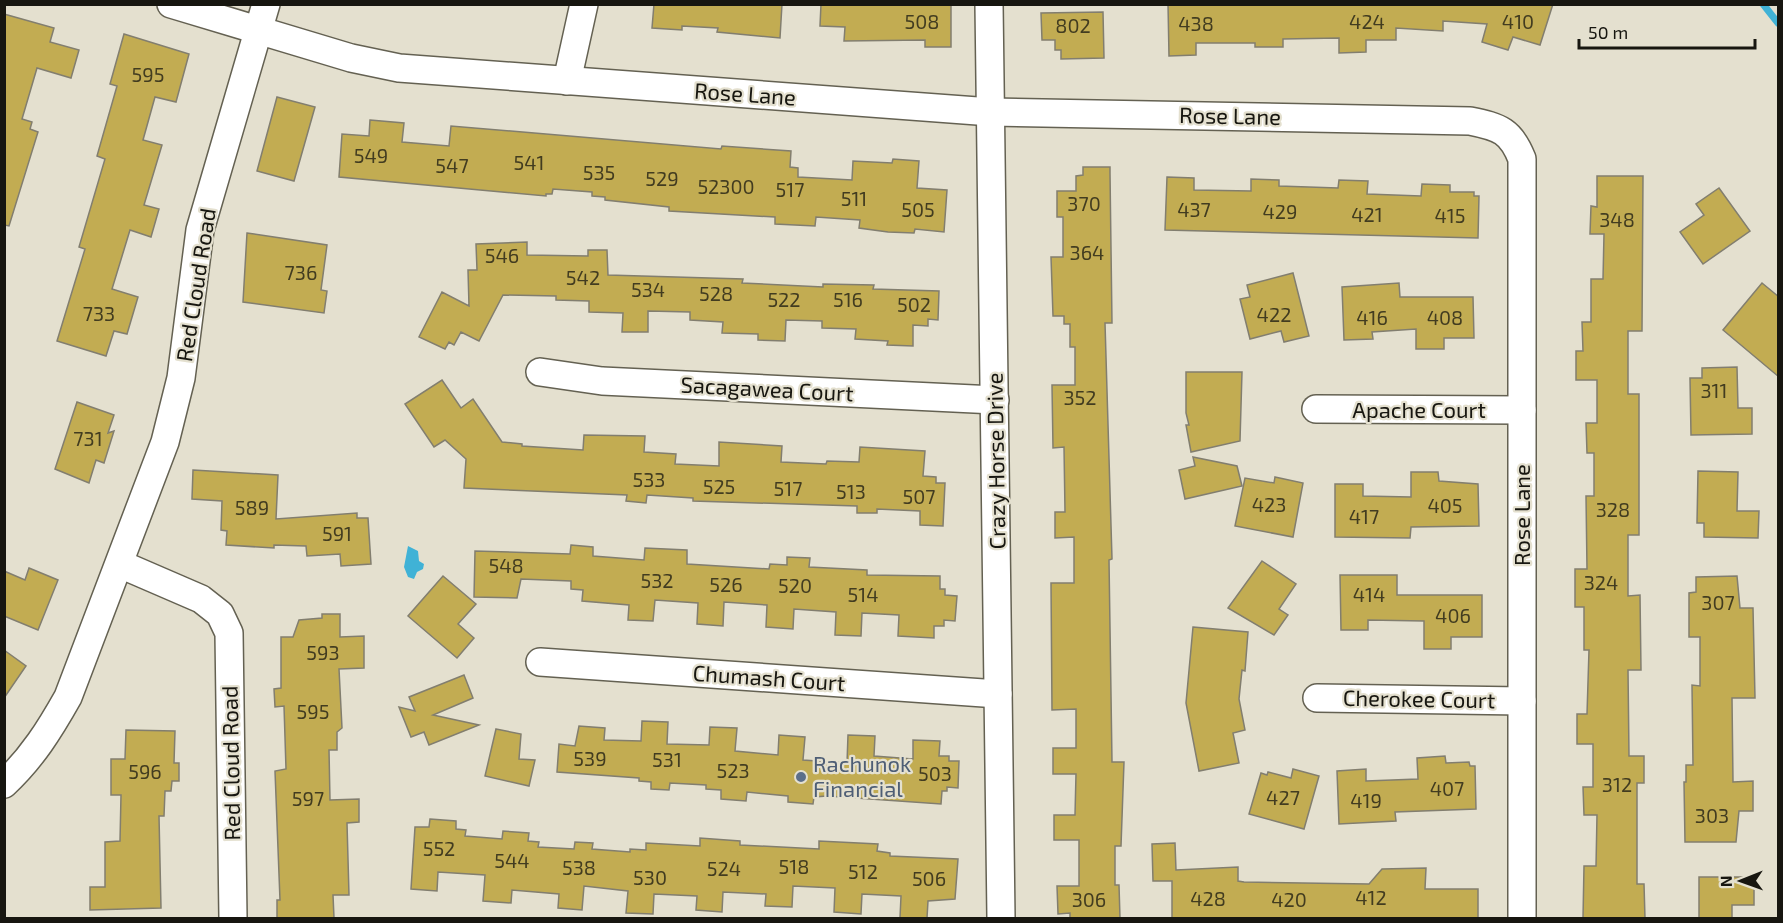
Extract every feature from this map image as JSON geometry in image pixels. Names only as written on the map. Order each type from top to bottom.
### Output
[{"type":"street","name":"Rose Lane","points":[[171,4],[258,32],[351,58],[399,68],[991,112],[1470,121],[1494,125],[1515,139],[1522,159],[1522,918]]},
{"type":"street","name":"Red Cloud Road","points":[[4,784],[23,766],[48,733],[68,697],[165,442],[181,378],[200,230],[266,4]]},
{"type":"street","points":[[567,81],[584,4]]},
{"type":"street","name":"Crazy Horse Drive","points":[[989,4],[1001,918]]},
{"type":"street","name":"Sacagawea Court","points":[[540,372],[602,381],[995,400]]},
{"type":"street","name":"Apache Court","points":[[1316,410],[1522,410]]},
{"type":"street","name":"Red Cloud Road","points":[[120,564],[201,599],[219,614],[229,633],[233,918]]},
{"type":"street","name":"Chumash Court","points":[[540,662],[998,694]]},
{"type":"street","name":"Cherokee Court","points":[[1317,698],[1522,701]]},
{"type":"water","points":[[408,546],[418,551],[419,561],[424,564],[423,569],[417,572],[414,579],[408,577],[404,567]]},
{"type":"building","points":[[654,4],[782,4],[780,38],[717,32],[718,28],[682,26],[682,30],[652,28]]},
{"type":"building","points":[[821,4],[951,4],[951,47],[925,47],[925,40],[844,41],[845,27],[820,26]]},
{"type":"building","points":[[1168,4],[1553,4],[1540,45],[1513,37],[1508,50],[1482,42],[1487,24],[1443,21],[1443,31],[1396,28],[1396,40],[1366,40],[1366,52],[1339,53],[1339,38],[1283,39],[1283,47],[1255,47],[1255,43],[1196,43],[1196,55],[1169,56]]},
{"type":"building","points":[[1103,12],[1104,58],[1061,59],[1061,50],[1055,50],[1055,40],[1042,40],[1041,13]]},
{"type":"building","points":[[4,14],[54,28],[50,42],[79,50],[71,78],[37,68],[22,119],[32,122],[30,129],[38,132],[9,226],[4,225]]},
{"type":"building","points":[[124,34],[189,54],[176,102],[155,97],[143,140],[162,145],[144,205],[159,209],[151,237],[130,230],[112,289],[138,297],[127,334],[114,331],[106,356],[57,341],[85,249],[79,247],[105,159],[97,156],[117,86],[110,84]]},
{"type":"building","points":[[277,97],[315,107],[294,181],[257,171]]},
{"type":"building","points":[[370,120],[404,123],[402,142],[449,146],[451,126],[721,149],[722,146],[791,151],[790,167],[798,168],[798,177],[852,180],[853,161],[892,163],[893,159],[919,161],[917,188],[947,190],[944,232],[915,229],[914,233],[888,232],[859,228],[860,220],[816,217],[815,226],[775,224],[775,217],[669,211],[669,207],[605,200],[605,197],[592,196],[592,192],[553,189],[552,194],[546,194],[546,196],[339,177],[342,134],[369,136]]},
{"type":"building","points":[[1083,167],[1110,167],[1112,323],[1105,323],[1112,559],[1109,560],[1112,762],[1124,762],[1121,846],[1115,846],[1115,885],[1119,885],[1120,918],[1070,918],[1070,913],[1058,914],[1057,886],[1079,886],[1079,840],[1054,840],[1054,815],[1075,815],[1076,774],[1053,774],[1053,748],[1076,748],[1076,709],[1052,710],[1051,583],[1074,583],[1074,537],[1055,538],[1055,512],[1065,512],[1064,447],[1053,448],[1052,385],[1075,385],[1075,347],[1070,347],[1070,324],[1064,324],[1064,316],[1053,316],[1051,257],[1063,257],[1063,217],[1057,217],[1057,191],[1076,191],[1076,176],[1083,175]]},
{"type":"building","points":[[1597,176],[1643,176],[1642,331],[1628,331],[1628,394],[1639,394],[1639,535],[1628,535],[1628,596],[1640,595],[1641,670],[1628,670],[1629,756],[1644,756],[1644,783],[1637,783],[1637,884],[1644,884],[1645,918],[1583,918],[1584,866],[1596,866],[1597,815],[1584,815],[1583,787],[1593,787],[1593,744],[1577,744],[1577,714],[1587,714],[1589,650],[1584,650],[1584,607],[1575,607],[1575,569],[1587,569],[1586,496],[1594,496],[1594,453],[1587,453],[1586,423],[1597,423],[1597,380],[1576,380],[1576,351],[1583,351],[1582,322],[1591,322],[1591,279],[1603,279],[1604,234],[1590,234],[1591,206],[1597,207]]},
{"type":"building","points":[[1167,177],[1194,178],[1194,190],[1251,191],[1251,179],[1279,180],[1279,186],[1338,188],[1339,180],[1368,181],[1367,194],[1421,196],[1422,184],[1450,185],[1450,192],[1474,192],[1474,196],[1479,196],[1478,238],[1165,230]]},
{"type":"building","points":[[1719,188],[1750,231],[1703,264],[1680,232],[1704,215],[1696,204]]},
{"type":"building","points":[[247,233],[327,245],[321,290],[327,291],[324,313],[243,302]]},
{"type":"building","points":[[527,242],[527,255],[588,256],[588,250],[607,250],[608,275],[743,279],[742,283],[823,287],[823,284],[874,285],[873,289],[939,291],[938,320],[928,319],[928,326],[913,325],[913,346],[887,345],[888,341],[855,339],[856,329],[822,328],[822,321],[786,320],[785,341],[758,340],[758,334],[722,333],[723,322],[690,320],[690,312],[648,311],[648,332],[622,332],[623,313],[589,312],[589,301],[556,300],[556,296],[503,295],[479,341],[461,332],[454,345],[449,342],[445,349],[419,337],[442,292],[469,306],[468,270],[477,270],[476,244]]},
{"type":"building","points":[[1293,273],[1309,336],[1284,342],[1281,331],[1250,339],[1240,299],[1250,297],[1247,285]]},
{"type":"building","points":[[1399,283],[1400,297],[1473,297],[1474,338],[1444,338],[1444,349],[1416,349],[1416,329],[1372,332],[1373,339],[1344,340],[1342,287]]},
{"type":"building","points":[[1762,283],[1779,297],[1779,377],[1723,330]]},
{"type":"building","points":[[1737,367],[1738,408],[1752,408],[1752,434],[1691,435],[1690,378],[1702,378],[1702,368]]},
{"type":"building","points":[[1186,372],[1242,372],[1240,441],[1191,452],[1186,425],[1189,425],[1186,413]]},
{"type":"building","points":[[442,380],[461,408],[473,399],[502,442],[522,444],[522,446],[583,450],[584,435],[645,436],[644,452],[676,454],[675,464],[719,466],[719,442],[782,446],[781,462],[826,464],[827,461],[859,462],[860,447],[925,451],[923,476],[936,477],[936,483],[945,483],[943,526],[920,525],[920,511],[877,509],[877,513],[857,513],[857,506],[693,501],[693,498],[647,495],[646,503],[626,501],[627,495],[464,488],[466,459],[445,440],[434,447],[405,404]]},
{"type":"building","points":[[77,402],[114,415],[108,433],[114,431],[104,463],[96,460],[89,483],[55,469]]},
{"type":"building","points":[[1193,457],[1237,466],[1242,486],[1185,499],[1179,470],[1195,466]]},
{"type":"building","points":[[193,470],[278,475],[276,519],[357,513],[357,518],[368,518],[371,564],[341,566],[340,554],[307,556],[306,546],[274,545],[274,548],[226,545],[227,531],[221,530],[222,501],[192,499]]},
{"type":"building","points":[[1698,471],[1738,472],[1737,511],[1759,511],[1758,538],[1704,537],[1704,523],[1697,523]]},
{"type":"building","points":[[1411,472],[1438,472],[1439,481],[1478,484],[1479,526],[1411,527],[1410,538],[1335,537],[1335,484],[1363,484],[1363,496],[1411,497]]},
{"type":"building","points":[[1275,477],[1303,483],[1293,537],[1235,526],[1245,478],[1274,483]]},
{"type":"building","points":[[571,545],[593,547],[593,556],[644,560],[645,548],[687,550],[687,564],[769,569],[770,564],[787,565],[787,557],[810,558],[809,567],[867,570],[867,575],[940,576],[940,589],[945,589],[945,595],[957,596],[955,621],[944,620],[944,626],[934,626],[934,638],[898,636],[899,615],[862,613],[861,636],[835,635],[836,612],[794,609],[793,629],[766,627],[767,605],[724,602],[723,626],[697,624],[698,603],[655,600],[653,621],[628,620],[629,605],[582,601],[583,590],[571,589],[571,581],[521,579],[517,598],[474,597],[475,551],[570,554]]},
{"type":"building","points":[[1262,561],[1296,584],[1279,609],[1288,615],[1274,635],[1228,608]]},
{"type":"building","points":[[29,568],[58,580],[38,630],[4,616],[4,571],[25,580]]},
{"type":"building","points":[[1340,575],[1397,575],[1397,595],[1482,595],[1482,637],[1451,637],[1451,649],[1424,649],[1424,621],[1368,620],[1368,630],[1341,630]]},
{"type":"building","points":[[443,576],[476,604],[458,624],[474,638],[457,658],[408,616]]},
{"type":"building","points":[[1737,576],[1740,608],[1753,608],[1755,698],[1732,698],[1733,782],[1753,781],[1753,811],[1739,811],[1736,842],[1685,842],[1684,782],[1686,782],[1686,765],[1693,765],[1692,685],[1700,686],[1700,637],[1689,637],[1689,593],[1696,592],[1696,577]]},
{"type":"building","points":[[322,614],[340,614],[340,637],[364,636],[364,668],[339,669],[342,728],[337,732],[337,750],[329,750],[330,800],[359,799],[359,822],[347,823],[349,895],[333,895],[334,918],[277,918],[277,900],[280,900],[275,771],[286,769],[284,706],[275,707],[274,689],[281,688],[281,637],[293,637],[299,620],[322,618]]},
{"type":"building","points":[[1193,627],[1248,632],[1245,671],[1242,670],[1239,699],[1245,730],[1233,733],[1239,763],[1199,771],[1186,703]]},
{"type":"building","points":[[4,650],[26,666],[4,698]]},
{"type":"building","points":[[464,675],[473,698],[433,715],[479,725],[429,745],[424,732],[411,737],[399,707],[415,711],[409,697]]},
{"type":"building","points":[[642,721],[668,722],[667,744],[709,745],[710,727],[737,728],[735,751],[778,755],[779,735],[805,737],[803,760],[847,763],[848,735],[875,736],[874,756],[913,759],[913,740],[940,741],[939,756],[949,756],[949,761],[959,761],[958,788],[947,787],[947,791],[942,791],[941,804],[827,796],[814,797],[813,804],[788,802],[788,796],[747,792],[746,801],[721,799],[721,790],[706,789],[706,785],[670,783],[669,790],[651,789],[651,782],[639,781],[639,778],[557,772],[559,744],[575,746],[579,726],[605,728],[604,740],[641,741]]},
{"type":"building","points":[[496,729],[521,734],[519,759],[535,760],[529,786],[485,776]]},
{"type":"building","points":[[126,730],[175,731],[174,763],[179,763],[179,781],[172,781],[171,791],[165,791],[164,816],[159,816],[161,908],[90,910],[90,887],[105,887],[105,842],[120,841],[121,795],[111,795],[111,759],[125,759]]},
{"type":"building","points":[[1445,756],[1446,763],[1469,762],[1470,766],[1475,766],[1476,809],[1395,812],[1396,821],[1339,824],[1337,771],[1366,769],[1366,781],[1418,779],[1417,758]]},
{"type":"building","points":[[1293,769],[1319,776],[1304,829],[1249,814],[1261,773],[1267,775],[1268,772],[1291,778]]},
{"type":"building","points":[[430,819],[456,821],[456,829],[466,830],[465,836],[502,839],[503,831],[529,833],[528,841],[539,842],[538,847],[574,849],[575,842],[593,843],[592,849],[630,852],[630,849],[646,850],[646,843],[700,846],[700,838],[740,841],[740,845],[819,849],[819,841],[878,844],[877,851],[890,853],[890,856],[958,859],[955,899],[928,901],[927,918],[900,918],[901,896],[862,894],[861,914],[834,912],[835,888],[793,886],[792,907],[765,906],[766,894],[723,892],[722,912],[696,910],[697,896],[654,894],[653,914],[626,913],[628,891],[584,886],[582,910],[558,908],[559,894],[512,890],[511,903],[483,901],[485,875],[438,872],[437,891],[411,889],[415,827],[429,827]]},
{"type":"building","points":[[1175,843],[1176,870],[1238,867],[1238,881],[1244,882],[1369,884],[1382,869],[1426,868],[1425,889],[1478,889],[1478,918],[1172,918],[1172,881],[1153,881],[1152,844]]},
{"type":"building","points":[[1699,877],[1754,877],[1754,905],[1732,905],[1732,918],[1699,918]]},
{"type":"waterway","points":[[1763,4],[1778,23]]},
{"type":"place","name":"Rachunok Financial","points":[[801,777]]}]
